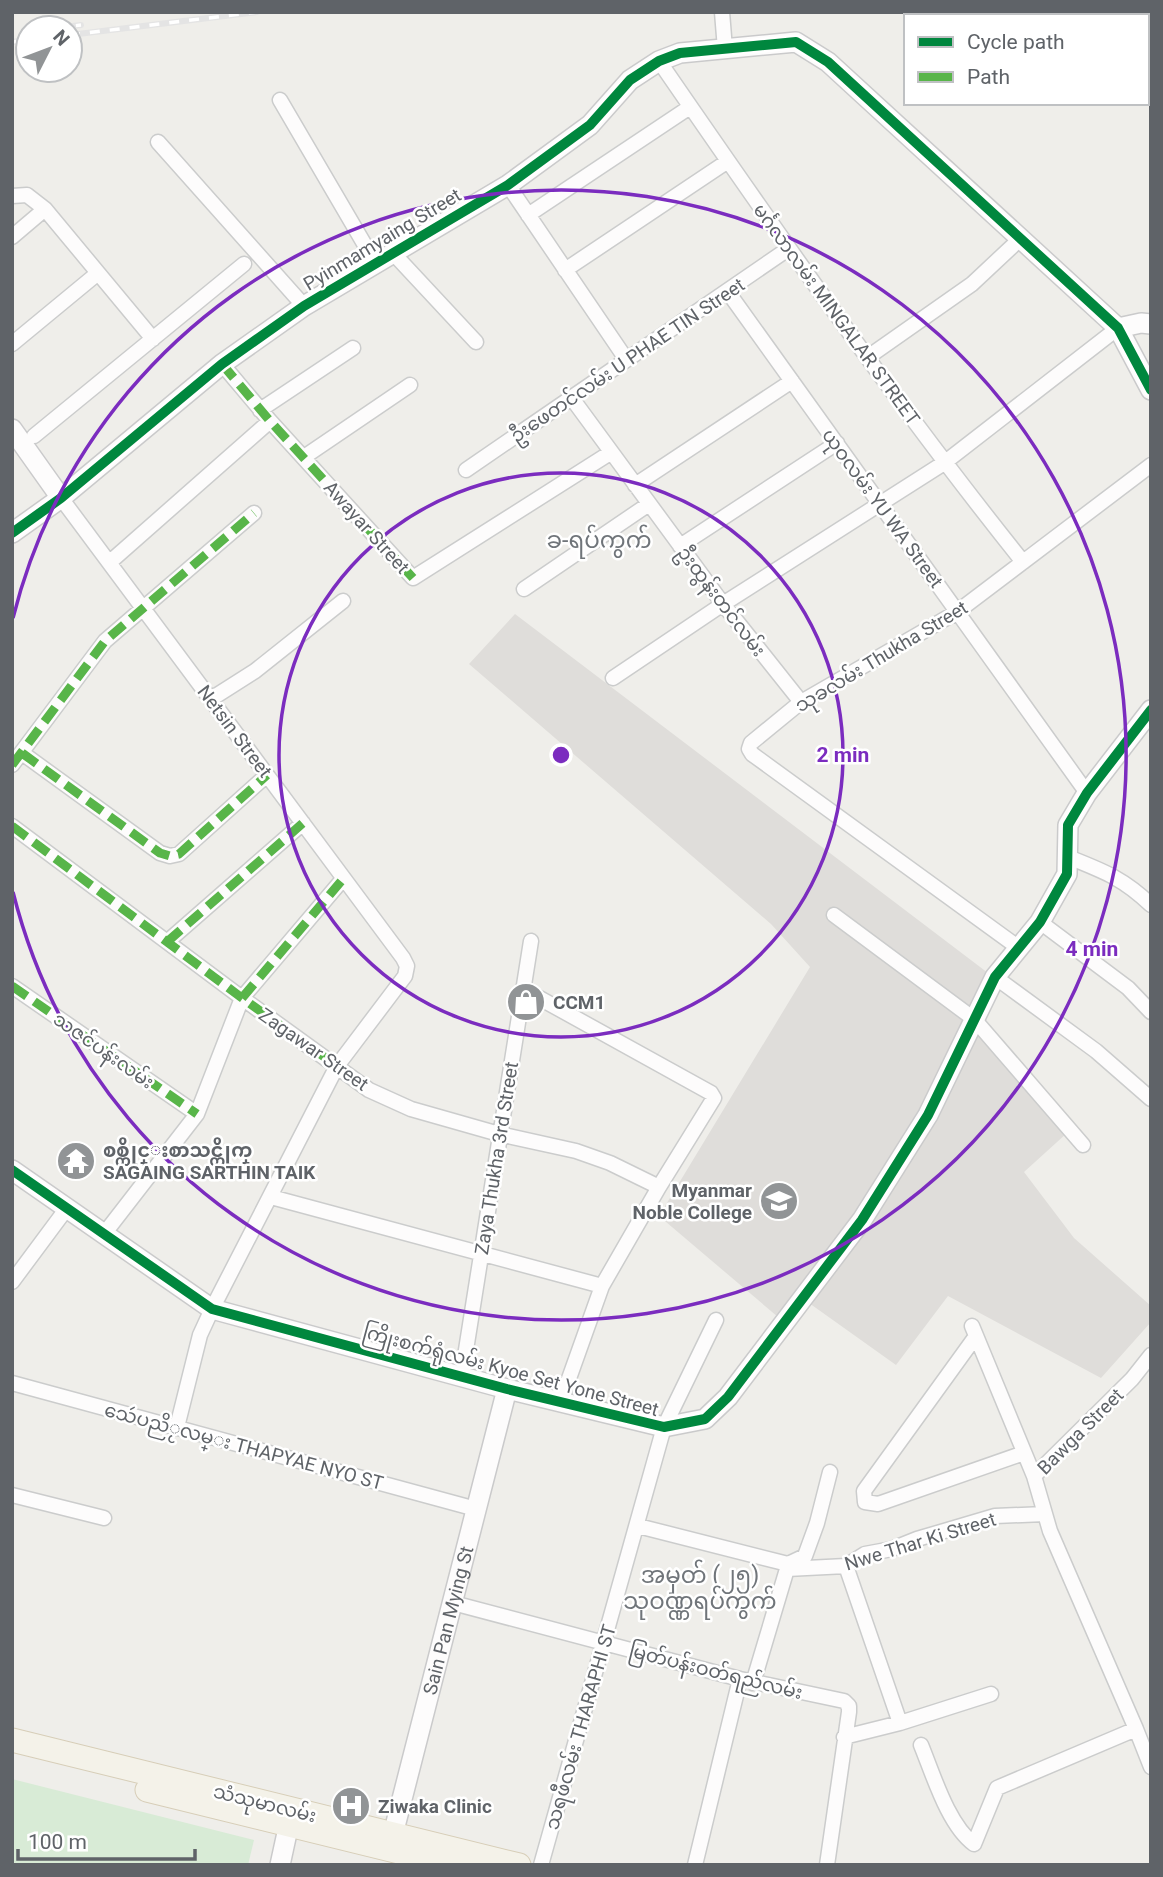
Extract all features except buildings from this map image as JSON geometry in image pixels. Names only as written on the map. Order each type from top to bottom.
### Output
[{"type":"main road","name":"သံသုမာလမ်း","points":[[12,1740],[290,1818]]},
{"type":"main road","name":"သံသုမာလမ်း","points":[[12,1755],[390,1842],[519,1865]]},
{"type":"main road","name":"သံသုမာလမ်း","points":[[390,1842],[452,1865]]},
{"type":"street","points":[[722,12],[725,49]]},
{"type":"street","name":"Pyinmamyaing Street","points":[[12,533],[61,498],[222,364],[304,306],[508,185],[590,125],[630,80],[659,61],[680,53],[796,42],[828,62],[1020,239]]},
{"type":"street","name":"မင်္ဂလာလမ်း MINGALAR STREET","points":[[659,61],[788,248],[944,463],[1023,562]]},
{"type":"street","points":[[280,100],[376,264]]},
{"type":"street","points":[[528,215],[690,107]]},
{"type":"street","points":[[158,142],[304,306]]},
{"type":"street","points":[[565,270],[728,161]]},
{"type":"street","points":[[508,185],[626,359]]},
{"type":"street","points":[[12,197],[27,195],[45,209],[153,340]]},
{"type":"street","points":[[12,237],[45,209]]},
{"type":"street","points":[[868,357],[972,284],[1020,239],[1118,327],[1151,390]]},
{"type":"street","name":"ဦးဖေတင်လမ်း U PHAE TIN Street","points":[[466,470],[728,292],[788,248]]},
{"type":"street","points":[[393,253],[476,342]]},
{"type":"street","points":[[34,436],[244,264]]},
{"type":"street","points":[[12,344],[98,273]]},
{"type":"street","name":"ယုဝလမ်း YU WA Street","points":[[728,292],[1087,793]]},
{"type":"street","points":[[613,678],[723,604],[944,463],[1118,327],[1151,324]]},
{"type":"street","points":[[110,562],[265,415],[354,348]]},
{"type":"street","name":"Awayar Street","points":[[222,364],[412,578],[610,453]]},
{"type":"street","points":[[635,485],[792,381]]},
{"type":"street","points":[[304,457],[410,384]]},
{"type":"street","name":"ဦးထွန်းတင်လမ်း","points":[[570,397],[723,604],[801,702]]},
{"type":"street","points":[[12,430],[61,498]]},
{"type":"street","points":[[680,546],[837,443]]},
{"type":"street","name":"သုခလမ်း Thukha Street","points":[[1018,948],[752,754],[749,749],[751,743],[801,702],[957,612],[1151,465]]},
{"type":"street","name":"Netsin Street","points":[[61,498],[407,966],[405,976],[337,1066]]},
{"type":"street","points":[[524,589],[649,504]]},
{"type":"street","points":[[12,765],[105,641],[254,513]]},
{"type":"street","points":[[211,699],[255,671],[343,601]]},
{"type":"street","name":"ကြိုးစက်ရုံလမ်း Kyoe Set Yone Street","points":[[12,1170],[212,1309],[507,1389],[664,1427],[705,1419],[728,1397],[856,1228],[928,1115],[995,977],[1040,922],[1068,874],[1068,825],[1087,793],[1151,710]]},
{"type":"street","points":[[22,753],[160,853],[170,856],[179,854],[267,775]]},
{"type":"street","points":[[167,942],[303,822]]},
{"type":"street","name":"Zagawar Street","points":[[12,826],[369,1090],[411,1109],[499,1134],[576,1151],[610,1163],[659,1186]]},
{"type":"street","points":[[1068,856],[1116,877],[1151,905]]},
{"type":"street","points":[[104,1234],[197,1114],[242,998],[343,879]]},
{"type":"street","points":[[834,915],[974,1019],[1083,1145]]},
{"type":"street","points":[[1040,922],[1128,988],[1151,1012]]},
{"type":"street","name":"Zaya Thukha 3rd Street","points":[[462,1376],[531,941]]},
{"type":"street","points":[[995,977],[1096,1051],[1151,1099]]},
{"type":"street","name":"သဇင်ပန်းလမ်း","points":[[12,986],[197,1114]]},
{"type":"street","points":[[523,989],[712,1093],[714,1098],[659,1186],[602,1286],[561,1401]]},
{"type":"street","points":[[177,1427],[200,1335],[337,1066]]},
{"type":"street","points":[[271,1197],[602,1286]]},
{"type":"street","points":[[12,1282],[67,1208]]},
{"type":"street","name":"သရဖီလမ်း THARAPHI ST","points":[[541,1865],[664,1427],[716,1320]]},
{"type":"street","points":[[1024,1453],[877,1504],[865,1502],[864,1491],[974,1331],[1034,1476]]},
{"type":"street","name":"Bawga Street","points":[[1151,1355],[1132,1379],[1034,1476],[1050,1531],[1151,1767]]},
{"type":"street","name":"သေဴပညိႂလမ္း THAPYAE NYO ST","points":[[12,1383],[476,1509]]},
{"type":"street","name":"Sain Pan Mying St","points":[[390,1842],[507,1389]]},
{"type":"street","points":[[695,1865],[747,1681],[787,1567],[806,1556],[830,1472]]},
{"type":"street","points":[[12,1495],[104,1518]]},
{"type":"street","name":"Nwe Thar Ki Street","points":[[638,1526],[787,1567],[846,1566],[865,1555],[995,1516],[1045,1514]]},
{"type":"street","points":[[846,1566],[900,1723]]},
{"type":"street","name":"မြတ်ပန်းဝတ်ရည်လမ်း","points":[[453,1603],[747,1681],[844,1701],[849,1706],[844,1737]]},
{"type":"street","points":[[827,1865],[844,1737],[900,1723],[991,1694]]},
{"type":"street","points":[[921,1745],[944,1800],[965,1837],[974,1844],[998,1788],[1136,1728]]},
{"type":"street","points":[[280,1865],[290,1818]]},
{"type":"shaded area","points":[[515,614],[988,973],[921,1109],[855,1212],[778,1317],[659,1216],[810,967],[771,924],[469,664]]},
{"type":"shaded area","points":[[978,1031],[1067,1133],[1024,1172],[1074,1238],[1151,1306],[1151,1322],[1101,1378],[948,1296],[896,1365],[809,1303]]},
{"type":"green space","points":[[12,1779],[254,1840],[248,1865],[12,1865]]},
{"type":"railway","points":[[84,33],[257,12]]},
{"type":"marked path","points":[[222,364],[270,421],[413,578]]},
{"type":"marked path","points":[[12,765],[105,641],[254,513]]},
{"type":"marked path","points":[[22,753],[160,853],[170,856],[179,854],[267,775]]},
{"type":"marked path","points":[[167,942],[303,823]]},
{"type":"marked path","points":[[12,826],[337,1066]]},
{"type":"marked path","points":[[242,998],[343,879]]},
{"type":"marked path","points":[[12,986],[197,1114]]},
{"type":"cycle path","points":[[12,533],[61,498],[222,364],[304,306],[508,185],[590,125],[630,80],[659,61],[680,53],[796,42],[828,62],[1118,328],[1151,390]]},
{"type":"cycle path","points":[[12,1170],[212,1309],[507,1389],[664,1427],[705,1419],[728,1397],[862,1220],[928,1115],[995,977],[1040,922],[1067,874],[1068,825],[1087,793],[1151,710]]},
{"type":"place","name":"CCM1","points":[[526,1002]]},
{"type":"place","name":"စစ္ကိုင္းစာသင္တိုက္ SAGAING SARTHIN TAIK","points":[[76,1161]]},
{"type":"place","name":"Myanmar Noble College","points":[[779,1201]]},
{"type":"place","name":"Ziwaka Clinic","points":[[351,1806]]},
{"type":"district","name":"ခ-ရပ်ကွက်","points":[[599,540]]},
{"type":"district","name":"အမှတ် (၂၅) သုဝဏ္ဏရပ်ကွက်","points":[[700,1588]]}]
